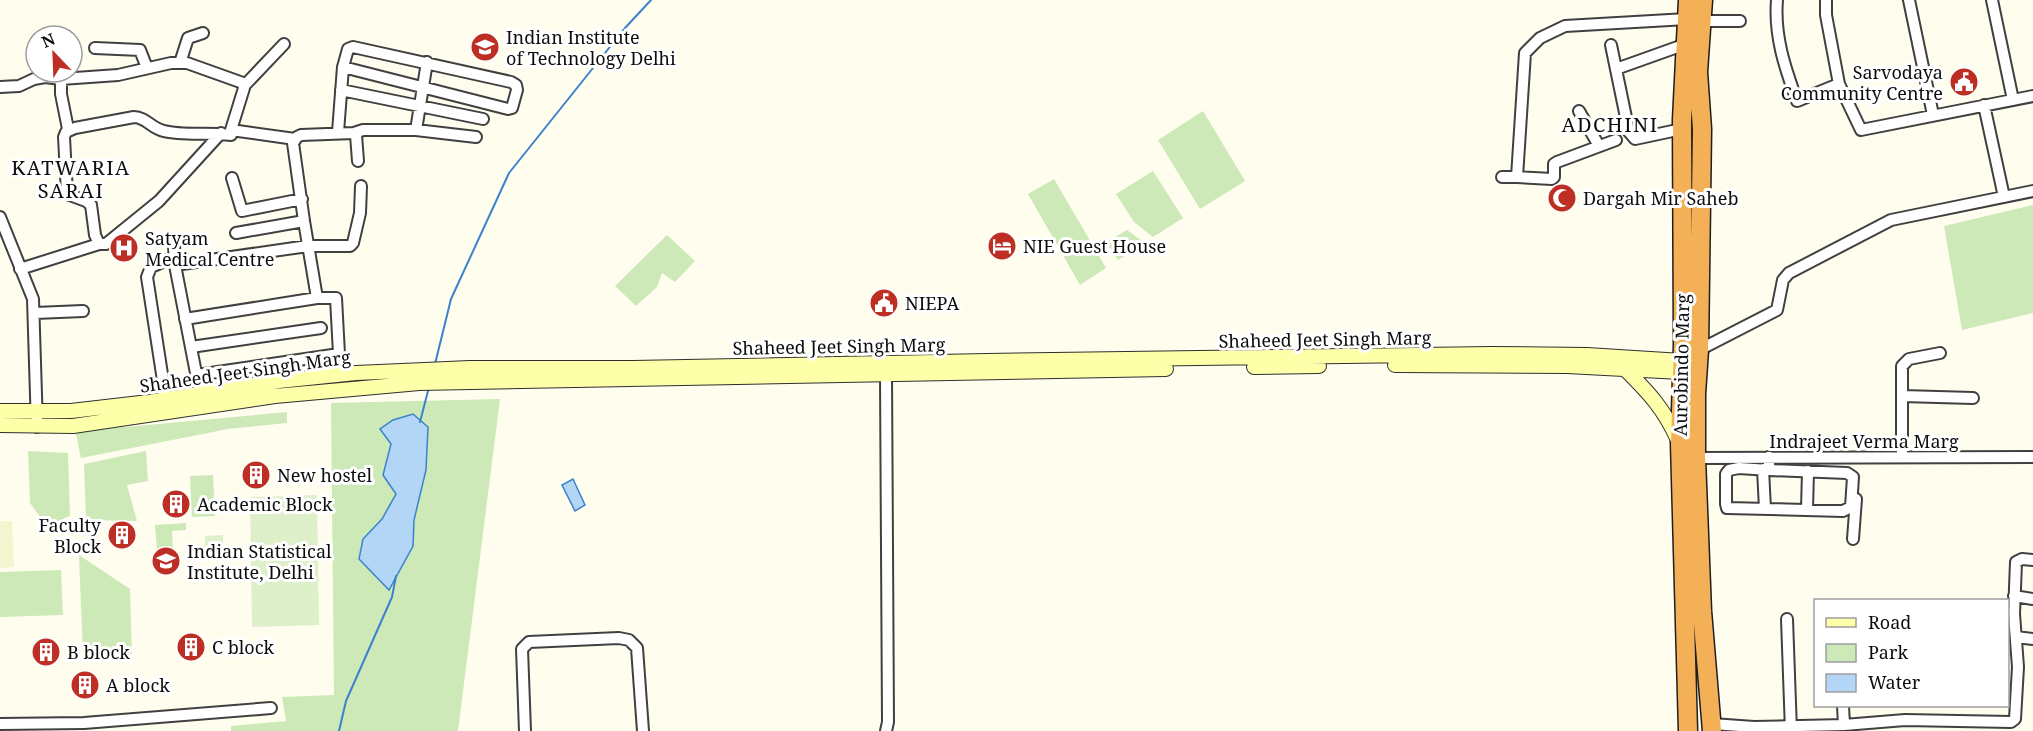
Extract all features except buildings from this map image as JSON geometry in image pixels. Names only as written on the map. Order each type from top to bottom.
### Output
[{"type":"highway","name":"Aurobindo Marg","points":[[1688,0],[1694,20],[1702,129],[1690,363],[1680,443],[1688,731]]},
{"type":"highway","name":"Aurobindo Marg","points":[[1703,0],[1686,44],[1682,129],[1690,363],[1696,394],[1702,610],[1712,728]]},
{"type":"main road","name":"Shaheed Jeet Singh Marg","points":[[0,411],[71,411],[356,373],[432,377],[769,375],[886,369],[1492,354],[1587,356],[1690,363]]},
{"type":"main road","name":"Shaheed Jeet Singh Marg","points":[[886,369],[991,371],[1397,365],[1567,366],[1626,370],[1690,363]]},
{"type":"main road","points":[[1626,370],[1665,413],[1680,443]]},
{"type":"main road","name":"Shaheed Jeet Singh Marg","points":[[0,426],[73,426],[202,409],[275,396],[432,377]]},
{"type":"street","points":[[1777,0],[1775,18],[1781,58],[1797,101],[1839,84]]},
{"type":"street","points":[[1826,0],[1826,15],[1839,84],[1861,130],[2033,96]]},
{"type":"street","points":[[1909,0],[1933,115]]},
{"type":"street","points":[[1992,0],[2013,100]]},
{"type":"street","points":[[1517,177],[1523,61],[1525,52],[1531,45],[1548,33],[1565,26],[1585,23],[1740,21]]},
{"type":"street","points":[[180,63],[188,38],[203,33]]},
{"type":"street","points":[[20,269],[99,244],[106,244],[159,201],[226,132],[244,86],[284,44]]},
{"type":"street","points":[[1616,69],[1686,44]]},
{"type":"street","points":[[1611,45],[1629,132],[1635,139],[1682,129]]},
{"type":"street","points":[[338,132],[343,67],[348,49],[355,46],[511,82],[516,85],[517,90],[512,108],[508,109],[343,67]]},
{"type":"street","points":[[95,48],[140,50],[147,68]]},
{"type":"street","points":[[416,130],[427,62]]},
{"type":"street","points":[[84,77],[118,75],[180,63],[242,82],[244,86]]},
{"type":"street","points":[[0,87],[24,84]]},
{"type":"street","points":[[61,84],[68,129],[64,136],[67,194],[91,205],[95,235],[99,244]]},
{"type":"street","points":[[341,90],[483,119]]},
{"type":"street","points":[[1984,105],[2004,197]]},
{"type":"street","points":[[1579,111],[1599,146]]},
{"type":"street","points":[[68,129],[140,117],[166,132],[226,132],[294,139],[301,135],[354,133],[363,130],[416,130],[476,137]]},
{"type":"street","points":[[354,133],[358,161]]},
{"type":"street","points":[[294,139],[293,147],[317,298]]},
{"type":"street","points":[[1502,177],[1552,179],[1554,164],[1557,162],[1616,140]]},
{"type":"street","points":[[232,178],[242,211],[302,199]]},
{"type":"street","points":[[166,399],[147,277],[150,267],[167,260],[175,265],[308,246],[345,247],[353,243],[360,213],[361,186]]},
{"type":"street","points":[[1690,363],[1777,310],[1783,280],[1789,273],[1891,220],[2033,191]]},
{"type":"street","points":[[0,217],[33,299],[37,427]]},
{"type":"street","points":[[236,233],[304,221]]},
{"type":"street","points":[[174,245],[175,265],[202,409]]},
{"type":"street","points":[[185,319],[317,298],[336,298],[339,354],[197,375]]},
{"type":"street","points":[[34,313],[83,311]]},
{"type":"street","points":[[191,347],[321,328]]},
{"type":"street","points":[[1902,457],[1902,366],[1905,362],[1940,353]]},
{"type":"street","points":[[886,369],[888,703],[886,731]]},
{"type":"street","points":[[1902,396],[1973,398]]},
{"type":"street","points":[[1853,539],[1860,457]]},
{"type":"street","name":"Indrajeet Verma Marg","points":[[1696,458],[2033,457]]},
{"type":"street","points":[[1765,509],[1766,469],[1769,458]]},
{"type":"street","points":[[1766,469],[1847,472],[1853,477],[1851,507],[1848,510],[1727,508],[1725,504],[1726,474],[1729,470],[1766,469]]},
{"type":"street","points":[[1808,471],[1808,510]]},
{"type":"street","points":[[1712,728],[1807,728],[2011,722],[2015,719],[2013,667],[2016,637],[2011,614],[2017,561],[2033,560]]},
{"type":"street","points":[[2014,596],[2033,599]]},
{"type":"street","points":[[1787,619],[1791,728]]},
{"type":"street","points":[[2016,637],[2033,639]]},
{"type":"street","points":[[525,731],[522,649],[525,644],[619,638],[628,640],[637,648],[643,731]]},
{"type":"street","points":[[1844,707],[1849,727]]},
{"type":"street","points":[[0,724],[84,723],[270,708]]},
{"type":"green space","points":[[1203,111],[1245,181],[1200,209],[1158,140]]},
{"type":"green space","points":[[1153,171],[1183,218],[1153,237],[1134,222],[1116,194]]},
{"type":"green space","points":[[1054,179],[1106,268],[1080,285],[1028,194]]},
{"type":"green space","points":[[2033,205],[2033,313],[1962,330],[1944,226]]},
{"type":"green space","points":[[1127,230],[1146,244],[1118,260],[1106,242]]},
{"type":"green space","points":[[667,235],[695,261],[675,282],[662,273],[657,287],[636,306],[615,286]]},
{"type":"green space","points":[[500,399],[458,731],[231,731],[231,726],[286,721],[282,697],[334,695],[331,403]]},
{"type":"green space","points":[[287,412],[287,423],[228,429],[81,458],[75,429],[126,427]]},
{"type":"green space","points":[[28,451],[68,453],[70,516],[64,518],[65,523],[46,525],[30,503]]},
{"type":"green space","points":[[146,451],[148,481],[127,485],[137,521],[86,520],[84,464]]},
{"type":"green space","points":[[213,475],[215,516],[192,517],[190,476]]},
{"type":"green space","points":[[317,495],[319,625],[252,627],[250,497]]},
{"type":"green space","points":[[0,521],[12,521],[14,567],[0,568]]},
{"type":"green space","points":[[186,523],[186,530],[172,531],[173,549],[157,550],[155,525]]},
{"type":"green space","points":[[223,535],[223,554],[205,554],[205,536]]},
{"type":"green space","points":[[79,555],[130,589],[132,654],[83,656]]},
{"type":"green space","points":[[61,570],[63,615],[0,617],[0,572]]},
{"type":"water","points":[[413,414],[428,427],[426,470],[414,520],[413,546],[389,590],[359,559],[363,539],[382,519],[396,494],[383,475],[391,444],[380,429],[393,420]]},
{"type":"water","points":[[573,479],[585,505],[575,511],[562,485]]},
{"type":"waterway","points":[[435,364],[451,299],[509,173],[625,28],[651,0]]},
{"type":"waterway","points":[[420,422],[429,387]]},
{"type":"waterway","points":[[339,731],[346,701],[392,597],[396,576]]},
{"type":"place","name":"Indian Institute of Technology Delhi","points":[[485,47]]},
{"type":"place","name":"Sarvodaya Community Centre","points":[[1964,82]]},
{"type":"place","name":"Dargah Mir Saheb","points":[[1562,198]]},
{"type":"place","name":"NIE Guest House","points":[[1002,246]]},
{"type":"place","name":"Satyam Medical Centre","points":[[124,248]]},
{"type":"place","name":"NIEPA","points":[[884,303]]},
{"type":"place","name":"New hostel","points":[[256,475]]},
{"type":"place","name":"Academic Block","points":[[176,504]]},
{"type":"place","name":"Faculty Block","points":[[122,535]]},
{"type":"place","name":"Indian Statistical Institute, Delhi","points":[[166,561]]},
{"type":"place","name":"C block","points":[[191,647]]},
{"type":"place","name":"B block","points":[[46,652]]},
{"type":"place","name":"A block","points":[[85,685]]},
{"type":"district","name":"ADCHINI","points":[[1610,124]]},
{"type":"district","name":"KATWARIA SARAI","points":[[71,178]]}]
